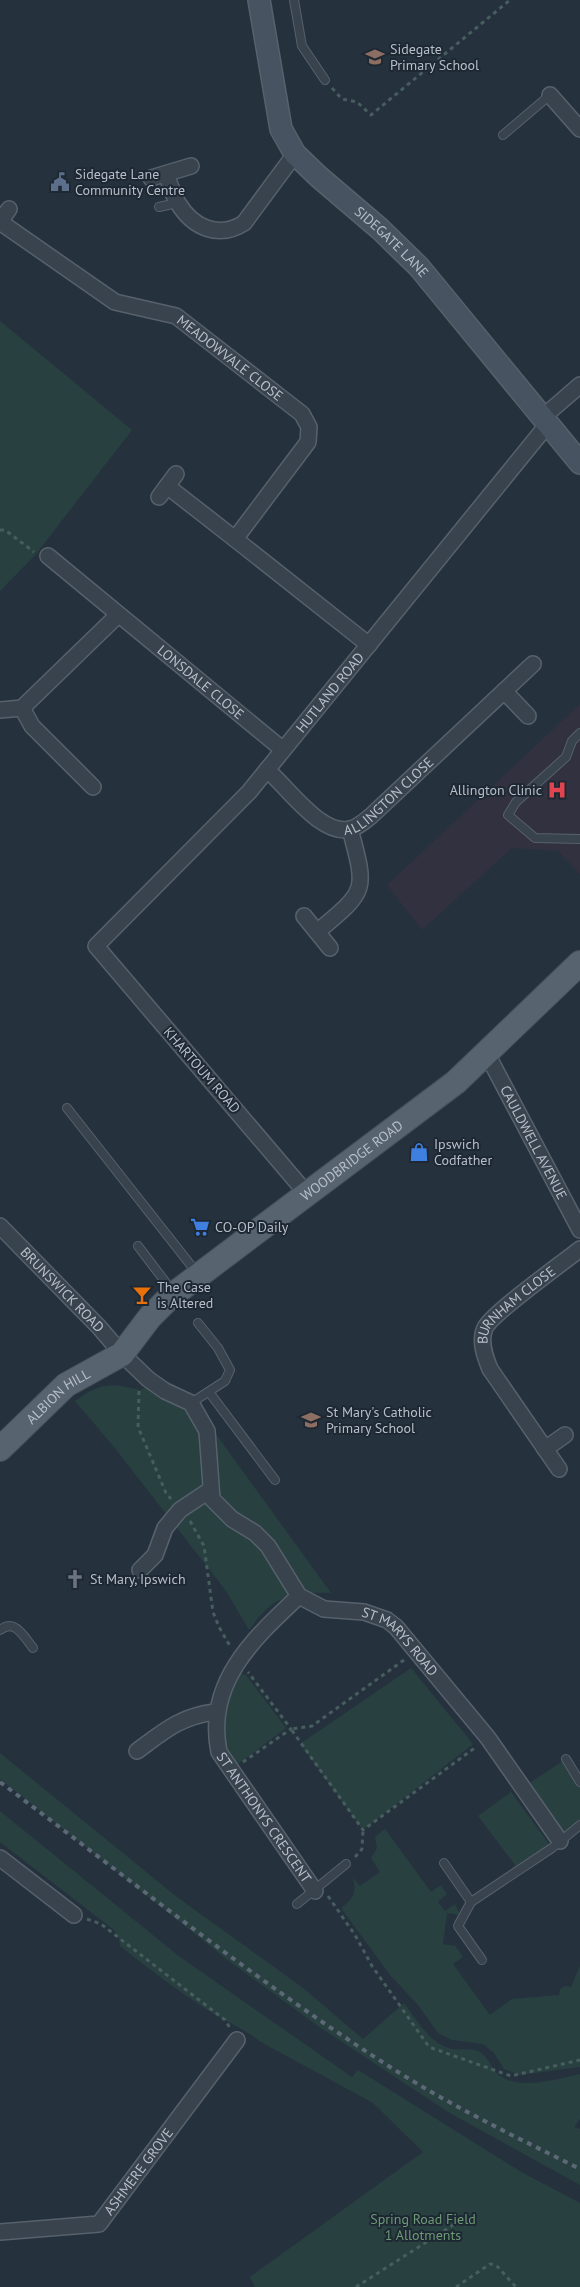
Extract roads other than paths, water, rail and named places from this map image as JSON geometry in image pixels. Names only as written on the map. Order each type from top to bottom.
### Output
[{"type":"main road","name":"WOODBRIDGE ROAD","points":[[122,1354],[150,1317],[174,1294],[449,1087],[487,1054],[580,963]]},
{"type":"main road","name":"ALBION HILL","points":[[0,1449],[60,1389],[79,1376],[122,1354]]},
{"type":"street","name":"SIDEGATE LANE","points":[[259,0],[281,128],[295,154],[319,178],[380,229],[419,267],[580,463]]},
{"type":"street","points":[[550,95],[580,129]]},
{"type":"street","points":[[166,174],[177,203],[191,219],[210,231],[232,230],[244,223],[295,154]]},
{"type":"street","points":[[151,178],[191,166]]},
{"type":"street","name":"MEADOWVALE CLOSE","points":[[9,209],[0,222],[115,302],[176,316],[302,414],[309,427],[308,442],[235,539]]},
{"type":"street","name":"HUTLAND ROAD","points":[[96,946],[249,792],[282,749],[369,645],[545,420],[580,385]]},
{"type":"street","points":[[167,486],[369,645]]},
{"type":"street","name":"LONSDALE CLOSE","points":[[48,556],[282,749]]},
{"type":"street","points":[[0,710],[22,708],[118,615]]},
{"type":"street","name":"ALLINGTON CLOSE","points":[[267,770],[320,822],[333,828],[350,829],[371,816],[533,664]]},
{"type":"street","points":[[504,691],[528,716]]},
{"type":"street","points":[[22,708],[32,726],[93,787]]},
{"type":"street","points":[[317,932],[351,904],[359,890],[362,880],[350,829]]},
{"type":"street","points":[[304,916],[330,948]]},
{"type":"street","name":"KHARTOUM ROAD","points":[[96,946],[307,1194]]},
{"type":"street","name":"CAULDWELL AVENUE","points":[[487,1054],[580,1230]]},
{"type":"street","name":"BRUNSWICK ROAD","points":[[0,1226],[99,1326],[122,1354]]},
{"type":"street","name":"BURNHAM CLOSE","points":[[559,1470],[490,1369],[484,1355],[485,1327],[498,1314],[580,1249]]},
{"type":"street","points":[[122,1354],[165,1391],[191,1403],[207,1431],[210,1446],[210,1490],[212,1499],[232,1519],[255,1533],[268,1546],[299,1596]]},
{"type":"street","points":[[545,1449],[565,1435]]},
{"type":"street","points":[[140,1570],[155,1555],[165,1528],[180,1510],[210,1490]]},
{"type":"street","name":"ST MARYS ROAD","points":[[299,1596],[324,1609],[364,1612],[387,1620],[396,1627],[488,1738],[560,1841]]},
{"type":"street","name":"ST ANTHONYS CRESCENT","points":[[299,1596],[272,1621],[240,1660],[223,1687],[215,1712],[218,1752],[315,1891]]},
{"type":"street","points":[[137,1750],[174,1724],[190,1716],[215,1712]]},
{"type":"street","points":[[0,1858],[74,1915]]},
{"type":"street","name":"ASHMERE GROVE","points":[[0,2232],[99,2224],[237,2040]]},
{"type":"lane","points":[[294,0],[302,46],[325,80]]},
{"type":"lane","points":[[503,135],[550,95]]},
{"type":"lane","points":[[159,207],[177,203]]},
{"type":"lane","points":[[580,733],[572,741],[566,757],[516,802],[508,814],[535,838],[580,839]]},
{"type":"lane","points":[[67,1108],[198,1275]]},
{"type":"lane","points":[[138,1246],[174,1294]]},
{"type":"lane","points":[[191,1403],[224,1381],[230,1370],[218,1348],[198,1323]]},
{"type":"lane","points":[[208,1392],[275,1480]]},
{"type":"lane","points":[[0,1630],[5,1626],[13,1626],[19,1630],[33,1648]]},
{"type":"lane","points":[[566,1759],[580,1782]]},
{"type":"lane","points":[[482,1960],[458,1926],[471,1902],[560,1841],[580,1825]]},
{"type":"lane","points":[[444,1863],[471,1902]]},
{"type":"lane","points":[[297,1904],[346,1864]]},
{"type":"railway","points":[[0,1782],[239,1963],[337,2032],[434,2093],[482,2120],[580,2169]]},
{"type":"place","name":"Sidegate Primary School","points":[[375,57]]},
{"type":"place","name":"Sidegate Lane Community Centre","points":[[60,182]]},
{"type":"place","name":"Allington Clinic","points":[[557,790]]},
{"type":"place","name":"Ipswich Codfather","points":[[419,1152]]},
{"type":"place","name":"CO-OP Daily","points":[[200,1227]]},
{"type":"place","name":"The Case is Altered","points":[[142,1295]]},
{"type":"place","name":"St Mary's Catholic Primary School","points":[[311,1420]]},
{"type":"place","name":"St Mary, Ipswich","points":[[75,1579]]},
{"type":"park label","name":"Spring Road Field 1 Allotments","points":[[423,2228]]}]
